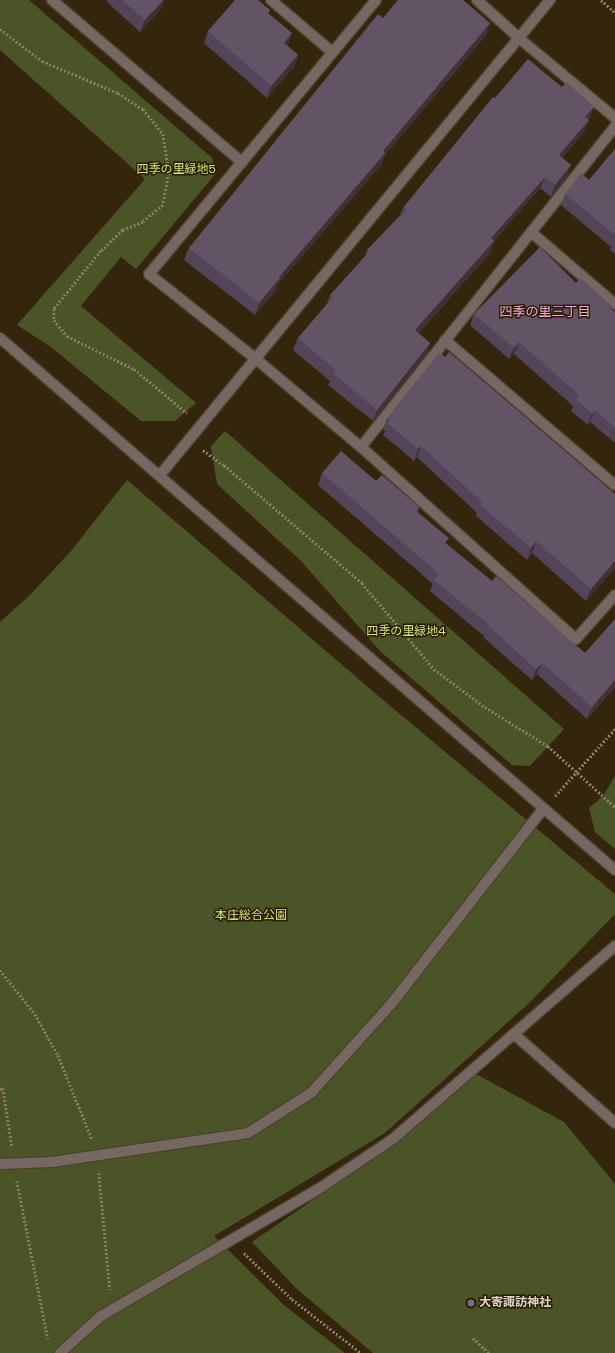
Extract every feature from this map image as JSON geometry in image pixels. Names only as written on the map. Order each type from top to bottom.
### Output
[{"type":"street","points":[[52,0],[242,162]]},
{"type":"street","points":[[271,0],[332,52]]},
{"type":"street","points":[[376,0],[149,274],[256,359],[361,446],[576,640],[615,595]]},
{"type":"street","points":[[477,0],[520,39],[615,118]]},
{"type":"street","points":[[160,475],[520,39],[550,0]]},
{"type":"street","points":[[361,446],[615,126]]},
{"type":"street","points":[[531,232],[615,304]]},
{"type":"street","points":[[0,338],[615,870]]},
{"type":"street","points":[[445,340],[615,485]]},
{"type":"street","points":[[0,1164],[52,1162],[97,1154],[248,1133],[311,1093],[392,1003],[543,809]]},
{"type":"street","points":[[65,1352],[101,1316],[317,1190],[393,1140],[615,946]]},
{"type":"street","points":[[514,1034],[615,1123]]},
{"type":"path","points":[[601,0],[615,12]]},
{"type":"path","points":[[0,29],[42,61],[118,93],[143,110],[163,134],[169,173],[163,205],[143,222],[122,230],[101,252],[54,309],[54,320],[67,336],[134,369],[201,425]]},
{"type":"path","points":[[189,440],[224,465],[362,584],[434,669],[485,707],[548,746],[615,807]]},
{"type":"path","points":[[543,809],[615,729]]},
{"type":"path","points":[[0,970],[35,1014],[58,1055],[97,1154],[108,1254],[111,1310]]},
{"type":"path","points":[[0,1089],[3,1088],[14,1164],[50,1345]]},
{"type":"path","points":[[231,1240],[292,1299],[361,1353]]},
{"type":"path","points":[[473,1338],[489,1353]]},
{"type":"green space","name":"四季の里緑地5","points":[[0,0],[29,0],[212,158],[216,173],[136,269],[121,257],[81,306],[196,403],[175,421],[141,421],[51,347],[17,325],[145,179],[0,50]]},
{"type":"green space","name":"四季の里緑地4","points":[[225,431],[564,729],[530,766],[512,765],[381,652],[301,561],[217,484],[211,446]]},
{"type":"green space","name":"本庄総合公園","points":[[127,480],[376,694],[615,894],[615,914],[529,1003],[385,1133],[214,1236],[285,1306],[345,1353],[0,1353],[0,622],[29,596],[71,551]]},
{"type":"green space","points":[[615,776],[615,849],[595,832],[589,808],[603,796]]},
{"type":"green space","points":[[476,1074],[564,1122],[615,1184],[615,1353],[373,1353],[297,1289],[252,1242],[403,1138]]},
{"type":"building","points":[[122,0],[163,0],[145,20]]},
{"type":"building","points":[[235,0],[258,0],[270,10],[268,13],[292,33],[284,43],[298,55],[271,86],[208,31]]},
{"type":"building","points":[[398,0],[463,0],[490,23],[383,151],[385,153],[279,277],[280,278],[259,303],[189,248],[378,14],[383,18]]},
{"type":"building","points":[[528,59],[562,87],[566,82],[594,107],[585,117],[589,120],[559,155],[571,165],[555,185],[545,177],[491,238],[494,241],[415,330],[430,343],[377,410],[333,373],[335,370],[298,338],[333,297],[330,295],[369,252],[367,250],[406,210],[403,208],[493,97],[495,98]]},
{"type":"building","points":[[615,149],[615,235],[565,194],[581,173],[589,180]]},
{"type":"building","points":[[540,247],[576,283],[580,278],[611,305],[609,307],[615,312],[615,428],[595,410],[592,414],[576,399],[579,395],[519,342],[514,348],[474,314]]},
{"type":"building","points":[[440,352],[445,357],[449,352],[615,494],[615,561],[591,589],[536,541],[531,548],[480,505],[482,502],[421,446],[418,449],[387,423],[390,420],[387,418]]},
{"type":"building","points":[[341,451],[376,481],[382,475],[419,507],[416,511],[449,538],[445,543],[492,581],[496,576],[585,653],[615,619],[615,680],[592,707],[542,663],[536,669],[488,626],[489,625],[434,580],[439,574],[322,473]]},
{"type":"place","name":"大寄諏訪神社","points":[[471,1303]]},
{"type":"district","name":"四季の里三丁目","points":[[545,312]]}]
